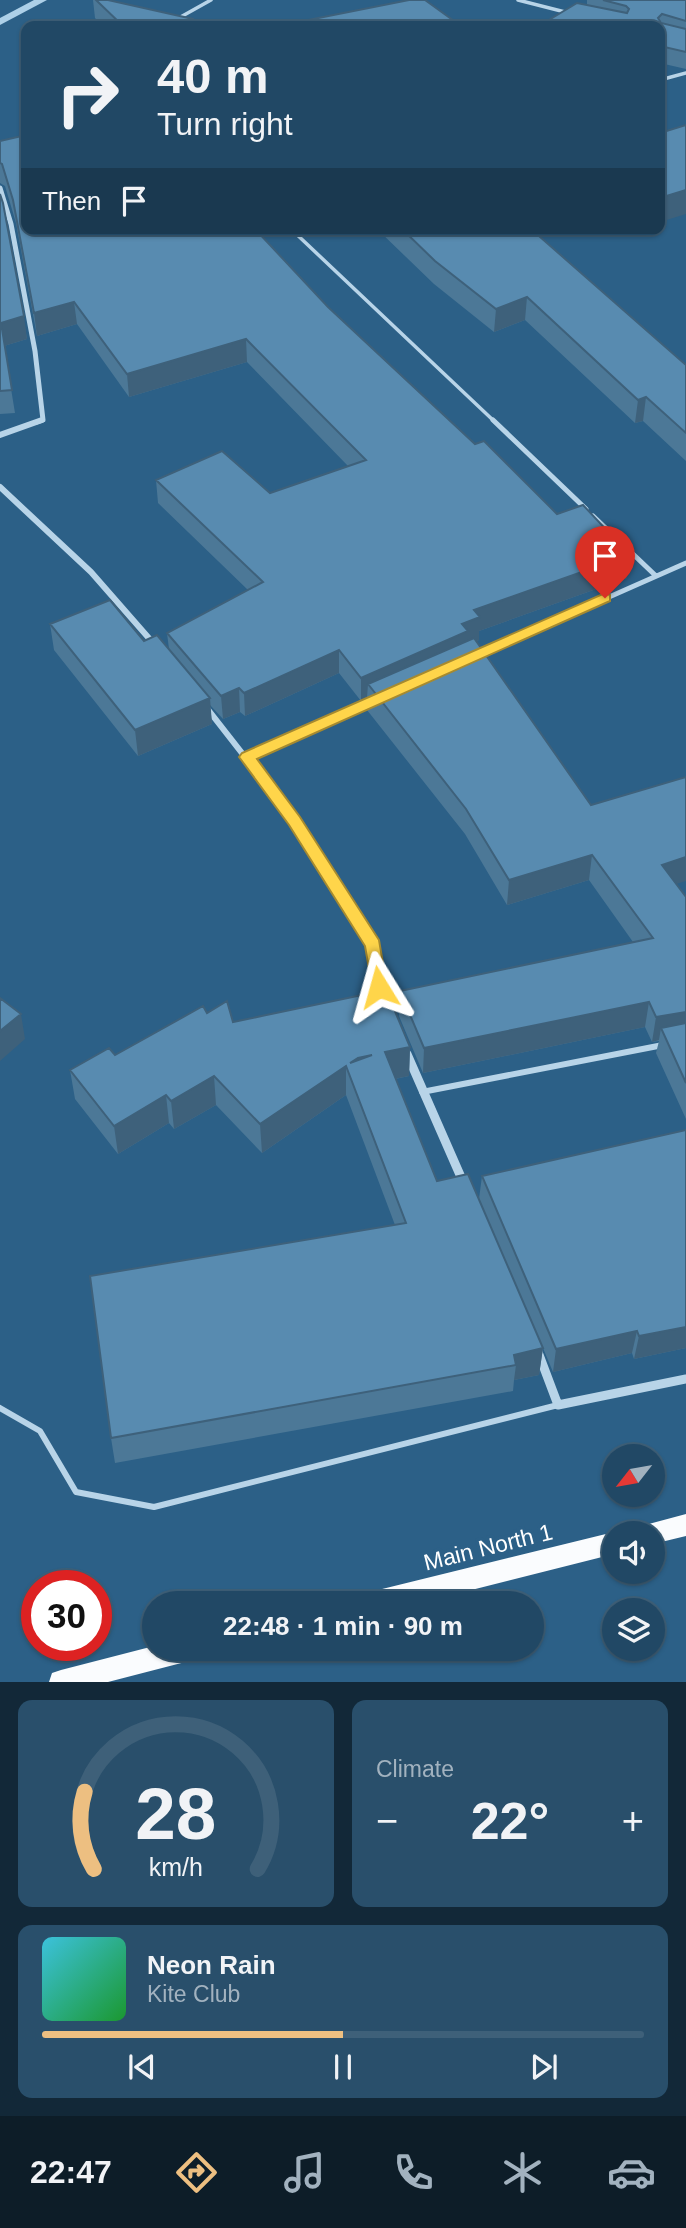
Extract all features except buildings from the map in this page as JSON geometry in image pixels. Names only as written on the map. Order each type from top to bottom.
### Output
[{"type":"main road","points":[[665,1530],[686,1525]]},
{"type":"main road","name":"Main North 1","points":[[422,1591],[602,1546]]},
{"type":"main road","points":[[61,1682],[143,1661]]},
{"type":"street","points":[[0,188],[11,218],[43,383],[43,420],[0,435]]},
{"type":"street","points":[[0,487],[91,572],[158,648]]},
{"type":"street","points":[[198,698],[295,821],[373,945],[379,987],[389,1010]]},
{"type":"street","points":[[403,1045],[470,1198]]},
{"type":"street","points":[[536,1347],[558,1405],[686,1379]]},
{"type":"lane","points":[[173,21],[211,0]]},
{"type":"lane","points":[[518,0],[572,13]]},
{"type":"lane","points":[[665,79],[686,73]]},
{"type":"lane","points":[[297,235],[656,576]]},
{"type":"lane","points":[[477,655],[686,563]]},
{"type":"lane","points":[[247,757],[375,700]]},
{"type":"lane","points":[[422,1092],[675,1043]]},
{"type":"lane","points":[[0,1408],[40,1431],[75,1492],[154,1507],[558,1405]]},
{"type":"waterway","points":[[0,22],[42,0]]},
{"type":"route","points":[[379,987],[373,945],[295,821],[247,757],[605,598]]}]
